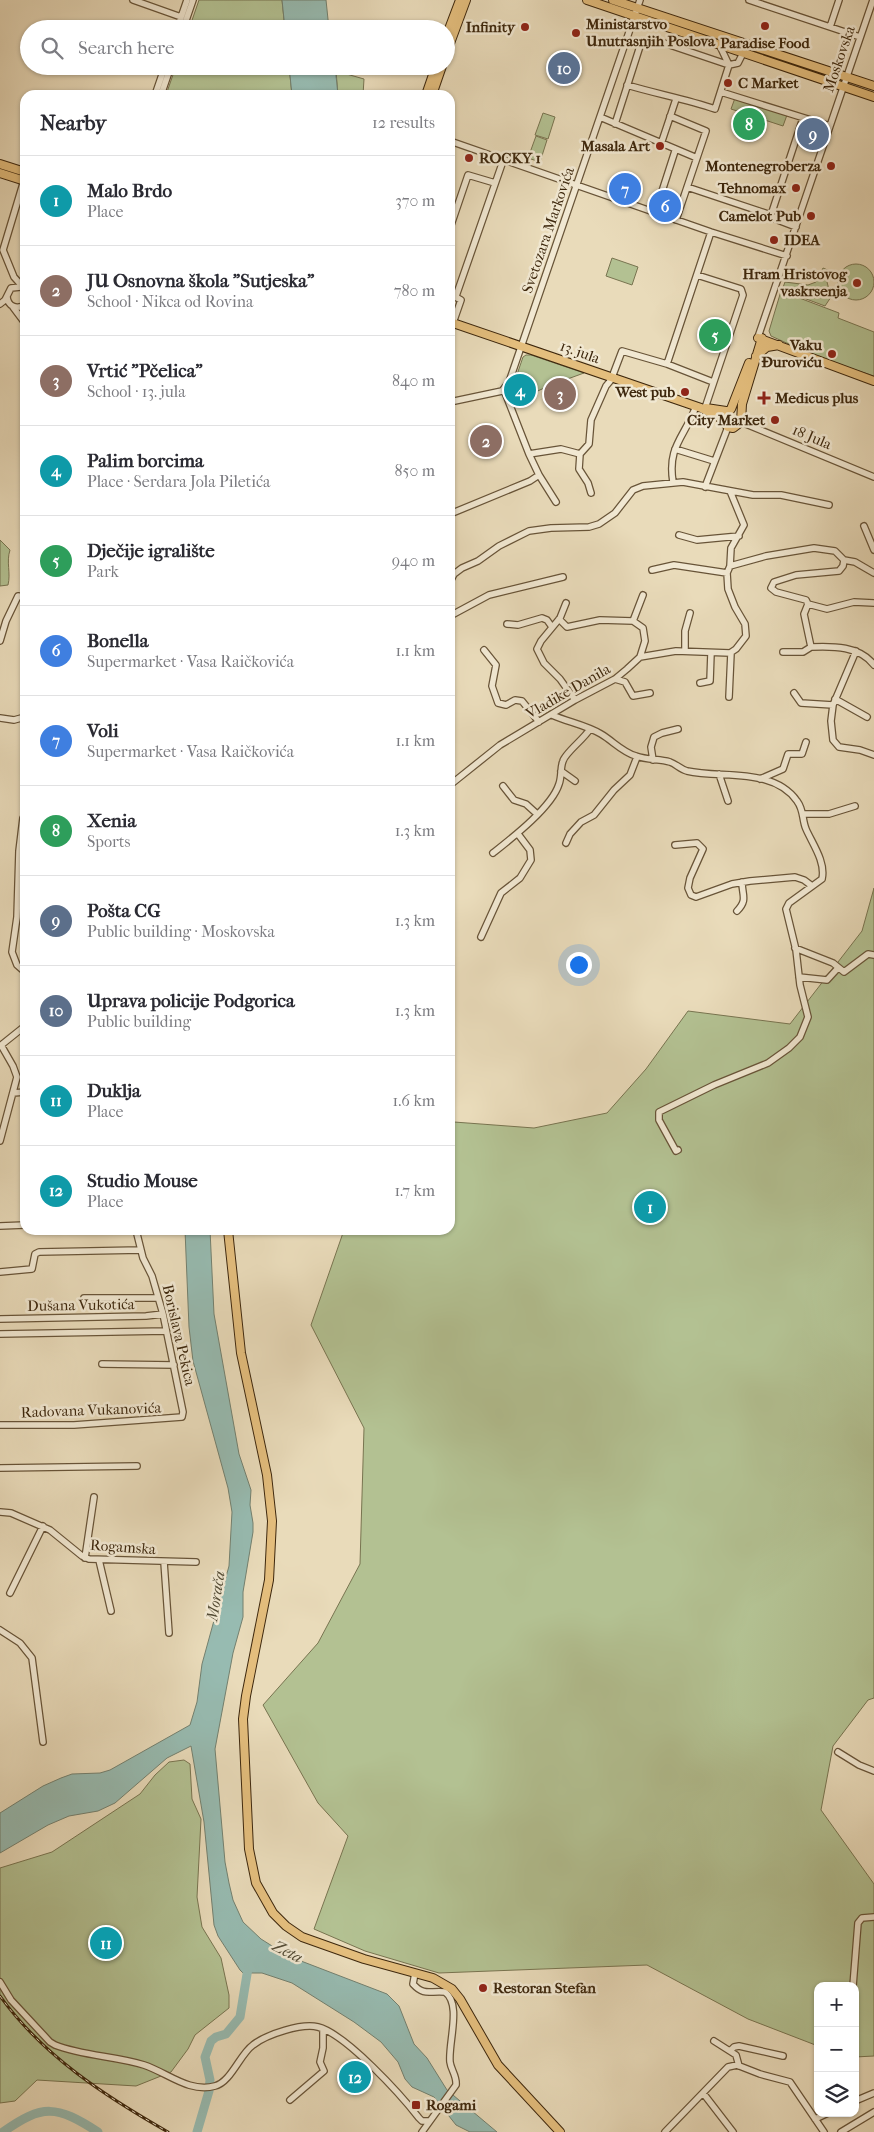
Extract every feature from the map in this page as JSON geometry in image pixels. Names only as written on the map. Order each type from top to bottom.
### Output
[{"type":"main road","points":[[452,20],[460,0]]},
{"type":"main road","points":[[455,30],[466,0]]},
{"type":"main road","points":[[587,0],[636,12],[874,86]]},
{"type":"main road","points":[[613,0],[636,12],[743,53],[874,97]]},
{"type":"main road","points":[[428,90],[433,75]]},
{"type":"main road","points":[[434,90],[439,75]]},
{"type":"main road","points":[[0,164],[20,170]]},
{"type":"main road","points":[[0,173],[20,178]]},
{"type":"main road","name":"13. jula","points":[[455,323],[702,408]]},
{"type":"main road","points":[[761,335],[834,368],[874,381]]},
{"type":"main road","name":"Moskovska","points":[[740,418],[761,335]]},
{"type":"main road","name":"Moskovska","points":[[725,424],[723,415],[729,410],[761,335]]},
{"type":"main road","points":[[756,356],[767,347],[781,345]]},
{"type":"main road","points":[[702,408],[729,410],[740,418],[736,427],[725,424],[702,408]]},
{"type":"main road","points":[[229,1235],[241,1353],[267,1475],[272,1521],[270,1578],[246,1692],[243,1719],[248,1850],[260,1893],[269,1908],[283,1924],[296,1934],[330,1948],[417,1976],[442,1982],[456,1992],[498,2066],[560,2132]]},
{"type":"street","points":[[133,0],[181,17]]},
{"type":"street","points":[[180,20],[186,0]]},
{"type":"street","points":[[186,20],[193,0]]},
{"type":"street","name":"Svetozara Markovića","points":[[504,390],[522,346],[640,0]]},
{"type":"street","name":"Moskovska","points":[[830,27],[839,0]]},
{"type":"street","name":"Moskovska","points":[[761,335],[873,0]]},
{"type":"street","points":[[753,1],[860,37]]},
{"type":"street","points":[[615,124],[641,43],[652,39],[729,66],[738,63],[743,53]]},
{"type":"street","points":[[627,85],[676,99],[685,99],[714,109],[729,66],[719,44]]},
{"type":"street","points":[[157,90],[164,75]]},
{"type":"street","points":[[162,90],[166,75]]},
{"type":"street","points":[[721,92],[830,126]]},
{"type":"street","points":[[661,144],[676,99]]},
{"type":"street","points":[[670,116],[706,130],[676,220]]},
{"type":"street","points":[[600,118],[675,151],[697,158]]},
{"type":"street","points":[[771,216],[803,118]]},
{"type":"street","points":[[455,143],[655,213],[787,256]]},
{"type":"street","points":[[655,213],[675,151]]},
{"type":"street","points":[[455,289],[503,161]]},
{"type":"street","points":[[455,213],[468,175],[495,184]]},
{"type":"street","points":[[687,187],[771,216],[796,227]]},
{"type":"street","points":[[20,195],[3,248],[11,283],[8,301],[20,316]]},
{"type":"street","points":[[667,364],[711,232]]},
{"type":"street","points":[[9,268],[20,284]]},
{"type":"street","points":[[674,482],[671,464],[681,433],[702,408],[713,382],[743,292],[741,289],[697,275]]},
{"type":"street","points":[[20,287],[15,286],[0,305],[20,307]]},
{"type":"street","points":[[455,296],[461,300],[455,313]]},
{"type":"street","points":[[591,493],[588,483],[579,470],[580,454],[589,444],[590,420],[606,386],[612,378],[622,351],[667,364],[713,382]]},
{"type":"street","points":[[455,401],[504,390],[529,454],[539,475],[556,502]]},
{"type":"street","name":"18 Jula","points":[[740,418],[874,477]]},
{"type":"street","points":[[705,487],[725,424]]},
{"type":"street","points":[[529,454],[561,449],[580,454]]},
{"type":"street","points":[[676,449],[714,461]]},
{"type":"street","points":[[455,512],[530,481],[539,475]]},
{"type":"street","points":[[455,573],[522,534],[552,528],[589,527],[599,524],[618,510],[633,490],[644,486],[674,482],[758,495],[781,495],[829,505]]},
{"type":"street","points":[[729,697],[731,653],[742,642],[746,633],[745,624],[728,590],[727,573],[730,566],[732,548],[743,529],[743,521],[730,491]]},
{"type":"street","points":[[864,526],[874,550]]},
{"type":"street","points":[[679,535],[697,540],[739,536]]},
{"type":"street","points":[[730,566],[766,556],[814,548],[834,551],[844,560],[855,562],[874,573]]},
{"type":"street","points":[[844,560],[843,566],[839,571],[796,575],[772,584],[773,591],[804,598],[808,604],[827,609],[854,602],[874,603]]},
{"type":"street","points":[[652,570],[674,566],[727,573]]},
{"type":"street","points":[[455,613],[489,595],[563,577]]},
{"type":"street","points":[[633,621],[644,595]]},
{"type":"street","points":[[0,642],[6,621],[18,596],[20,596]]},
{"type":"street","points":[[566,603],[559,619],[538,645],[538,652],[575,700]]},
{"type":"street","points":[[808,604],[804,614],[811,647]]},
{"type":"street","points":[[685,651],[684,631],[690,613]]},
{"type":"street","points":[[507,624],[518,625],[542,618],[547,620],[552,627]]},
{"type":"street","points":[[559,619],[566,626],[570,627],[591,621],[610,619],[633,621],[640,625],[645,632],[645,641],[640,657],[685,651],[731,653]]},
{"type":"street","points":[[783,652],[803,652],[811,647],[830,646],[856,651],[867,657],[874,665]]},
{"type":"street","points":[[484,650],[496,665],[492,686],[498,703],[506,705],[515,700],[522,701],[539,722]]},
{"type":"street","points":[[856,651],[834,702],[830,721],[834,744],[839,747],[860,750],[874,755]]},
{"type":"street","points":[[700,683],[710,681],[711,653]]},
{"type":"street","name":"Vladike Danila","points":[[455,781],[500,745],[575,700],[615,679],[640,657]]},
{"type":"street","points":[[615,679],[625,682],[633,696],[650,693]]},
{"type":"street","points":[[794,693],[801,703],[834,702],[867,717]]},
{"type":"street","points":[[552,715],[600,733],[623,751],[638,757],[670,762],[686,771],[760,779],[777,784],[787,790],[798,802],[803,814],[806,831],[815,844],[823,876],[789,903],[786,909],[796,948],[799,977],[808,1017],[804,1028],[795,1043],[768,1063],[714,1085],[659,1112],[659,1120],[676,1150],[678,1150]]},
{"type":"street","points":[[0,718],[14,720],[20,718]]},
{"type":"street","points":[[493,853],[518,834],[537,814],[559,785],[564,759],[590,729]]},
{"type":"street","points":[[654,760],[651,747],[654,737],[678,729]]},
{"type":"street","points":[[760,779],[783,769],[788,754],[802,754],[806,742]]},
{"type":"street","points":[[566,842],[570,834],[581,822],[594,815],[614,790],[630,775],[638,757]]},
{"type":"street","points":[[561,771],[575,781]]},
{"type":"street","points":[[719,774],[728,801]]},
{"type":"street","points":[[503,786],[514,800],[526,804],[537,814]]},
{"type":"street","points":[[803,814],[828,814],[855,806]]},
{"type":"street","points":[[481,937],[501,893],[520,878],[531,860],[530,850],[518,834]]},
{"type":"street","points":[[20,842],[17,917],[12,952],[20,968]]},
{"type":"street","points":[[675,845],[697,844],[703,849],[690,878],[688,888],[691,895],[700,896],[715,889],[742,882],[795,878],[804,880],[812,886]]},
{"type":"street","points":[[737,910],[742,906],[745,898],[742,882]]},
{"type":"street","points":[[796,948],[833,963],[844,972],[868,954],[874,954]]},
{"type":"street","points":[[799,977],[827,980],[838,968]]},
{"type":"street","points":[[0,1141],[16,1074],[0,1045],[20,1030]]},
{"type":"street","points":[[13,1093],[20,1092]]},
{"type":"street","points":[[0,1226],[20,1225]]},
{"type":"street","name":"Borislava Pekica","points":[[137,1235],[163,1314],[183,1412],[182,1417]]},
{"type":"street","points":[[0,1272],[32,1269],[35,1254],[45,1251],[141,1250]]},
{"type":"street","points":[[84,1298],[158,1298]]},
{"type":"street","name":"Dušana Vukotića","points":[[0,1319],[163,1314]]},
{"type":"street","points":[[0,1334],[166,1331]]},
{"type":"street","points":[[102,1364],[174,1365]]},
{"type":"street","name":"Radovana Vukanovića","points":[[0,1425],[74,1426],[182,1417]]},
{"type":"street","points":[[0,1468],[136,1466]]},
{"type":"street","points":[[85,1558],[94,1497]]},
{"type":"street","name":"Rogamska","points":[[0,1512],[11,1513],[43,1526],[85,1558],[196,1562]]},
{"type":"street","points":[[10,1593],[43,1526]]},
{"type":"street","points":[[99,1560],[111,1611]]},
{"type":"street","points":[[164,1562],[169,1633]]},
{"type":"street","points":[[0,1630],[24,1647],[32,1658],[43,1742]]},
{"type":"street","points":[[838,1752],[859,1765],[874,1771]]},
{"type":"street","points":[[853,1982],[858,1922],[862,1918],[874,1917]]},
{"type":"street","points":[[417,1976],[416,1987],[423,1992],[443,1992],[450,1997],[454,2006],[450,2062],[456,2079],[455,2088],[422,2132]]},
{"type":"street","points":[[0,1982],[11,2000],[55,2045],[142,2065],[186,2085],[204,2088],[223,2082],[249,2048],[263,2038],[303,2026],[323,2029],[370,2065],[399,2093],[422,2121],[429,2121]]},
{"type":"street","points":[[290,2100],[324,2071],[320,2062],[323,2048],[323,2029]]},
{"type":"street","points":[[714,2041],[738,2057],[739,2066]]},
{"type":"street","points":[[730,2051],[734,2047],[739,2046],[783,2056]]},
{"type":"street","points":[[664,2132],[728,2067],[739,2066],[790,2082],[824,2132]]},
{"type":"street","points":[[859,2099],[874,2093]]},
{"type":"street","points":[[703,2094],[733,2132]]},
{"type":"street","points":[[841,2132],[874,2112]]},
{"type":"street","points":[[815,2119],[819,2117]]},
{"type":"green space","points":[[199,0],[282,0],[284,20],[192,20]]},
{"type":"green space","points":[[173,75],[290,75],[291,90],[168,90]]},
{"type":"green space","points":[[336,75],[350,75],[364,79],[363,90],[338,90]]},
{"type":"green space","points":[[735,98],[787,115],[783,126],[731,109]]},
{"type":"green space","points":[[543,113],[555,117],[548,139],[535,135]]},
{"type":"green space","points":[[536,136],[547,140],[540,162],[528,158]]},
{"type":"green space","points":[[612,258],[638,267],[632,285],[606,276]]},
{"type":"green space","points":[[856,264],[868,270],[874,282],[868,294],[856,300],[844,294],[838,282],[844,270]]},
{"type":"green space","points":[[823,268],[830,271],[827,282],[831,297],[825,306],[782,290],[785,282],[808,285],[816,282]]},
{"type":"green space","points":[[781,291],[839,313],[838,318],[874,332],[874,376],[822,359],[771,336],[769,331]]},
{"type":"green space","points":[[526,355],[584,373],[511,403],[510,395],[523,357]]},
{"type":"green space","points":[[0,540],[10,550],[8,585],[0,586]]},
{"type":"green space","points":[[874,888],[874,1698],[868,1700],[833,1746],[821,1810],[874,1884],[874,2056],[859,2057],[859,1982],[814,1982],[814,2044],[748,2019],[647,1965],[439,1973],[365,1951],[314,1929],[348,1836],[318,1803],[263,1705],[318,1643],[360,1564],[364,1428],[311,1325],[342,1235],[455,1235],[455,1122],[534,1128],[607,1113],[646,1069],[688,1011],[790,1024],[862,931]]},
{"type":"green space","points":[[184,1760],[190,1764],[192,1799],[201,1819],[197,1897],[202,1927],[221,1958],[229,1995],[229,2008],[195,2035],[188,2049],[171,2072],[136,2086],[37,2080],[15,2101],[0,2103],[0,1868],[52,1852],[140,1794],[155,1775],[169,1762]]},
{"type":"water","points":[[282,0],[326,0],[328,20],[284,20]]},
{"type":"water","points":[[290,75],[336,75],[337,90],[291,90]]},
{"type":"water","points":[[185,1235],[210,1235],[214,1314],[239,1454],[251,1490],[250,1505],[253,1523],[243,1592],[243,1617],[233,1653],[215,1749],[225,1862],[233,1900],[243,1922],[261,1939],[288,1956],[387,1994],[399,2006],[414,2044],[427,2058],[447,2090],[497,2132],[470,2132],[456,2125],[434,2097],[412,2087],[405,2079],[398,2062],[381,2042],[354,2022],[292,1983],[262,1973],[243,1973],[240,1970],[218,1936],[214,1925],[204,1822],[191,1746],[167,1758],[115,1803],[98,1811],[69,1816],[48,1825],[0,1853],[0,1813],[43,1786],[61,1778],[72,1774],[100,1773],[110,1770],[190,1725],[197,1702],[202,1664],[229,1566],[232,1512],[228,1488],[193,1361],[189,1327]]},
{"type":"waterway","points":[[197,2132],[209,2091],[210,2080],[205,2057],[211,2041],[216,2037],[226,2034],[240,2017],[249,1962]]},
{"type":"waterway","points":[[3,2132],[29,2116],[50,2111],[71,2117],[98,2132]]},
{"type":"railway","points":[[0,1996],[17,2018],[55,2056],[98,2089],[168,2132]]},
{"type":"place","name":"Paradise Food","points":[[765,26]]},
{"type":"place","name":"Infinity","points":[[525,27]]},
{"type":"place","name":"Ministarstvo Unutrasnjih Poslova","points":[[576,33]]},
{"type":"place","name":"Uprava policije Podgorica","points":[[564,68]]},
{"type":"place","name":"C Market","points":[[728,83]]},
{"type":"place","name":"Xenia","points":[[749,124]]},
{"type":"place","name":"Pošta CG","points":[[813,134]]},
{"type":"place","name":"Masala Art","points":[[660,146]]},
{"type":"place","name":"ROCKY 1","points":[[469,158]]},
{"type":"place","name":"Montenegroberza","points":[[831,166]]},
{"type":"place","name":"Tehnomax","points":[[796,188]]},
{"type":"place","name":"Voli","points":[[625,189]]},
{"type":"place","name":"Bonella","points":[[665,206]]},
{"type":"place","name":"Camelot Pub","points":[[811,216]]},
{"type":"place","name":"IDEA","points":[[774,240]]},
{"type":"place","name":"Hram Hristovog vaskrsenja","points":[[857,283]]},
{"type":"place","name":"Dječije igralište","points":[[715,335]]},
{"type":"place","name":"Vaku Đuroviću","points":[[832,354]]},
{"type":"place","name":"Palim borcima","points":[[520,390]]},
{"type":"place","name":"West pub","points":[[685,392]]},
{"type":"place","name":"Vrtić \"Pčelica\"","points":[[560,394]]},
{"type":"place","name":"Medicus plus","points":[[764,398]]},
{"type":"place","name":"City Market","points":[[775,420]]},
{"type":"place","name":"JU Osnovna škola \"Sutjeska\"","points":[[486,441]]},
{"type":"place","name":"Malo Brdo","points":[[650,1207]]},
{"type":"place","name":"Duklja","points":[[106,1943]]},
{"type":"place","name":"Restoran Stefan","points":[[483,1988]]},
{"type":"place","name":"Studio Mouse","points":[[355,2077]]},
{"type":"place","name":"Rogami","points":[[416,2105]]},
{"type":"water label","name":"Morača","points":[[215,1596]]},
{"type":"water label","name":"Zeta","points":[[288,1951]]}]
